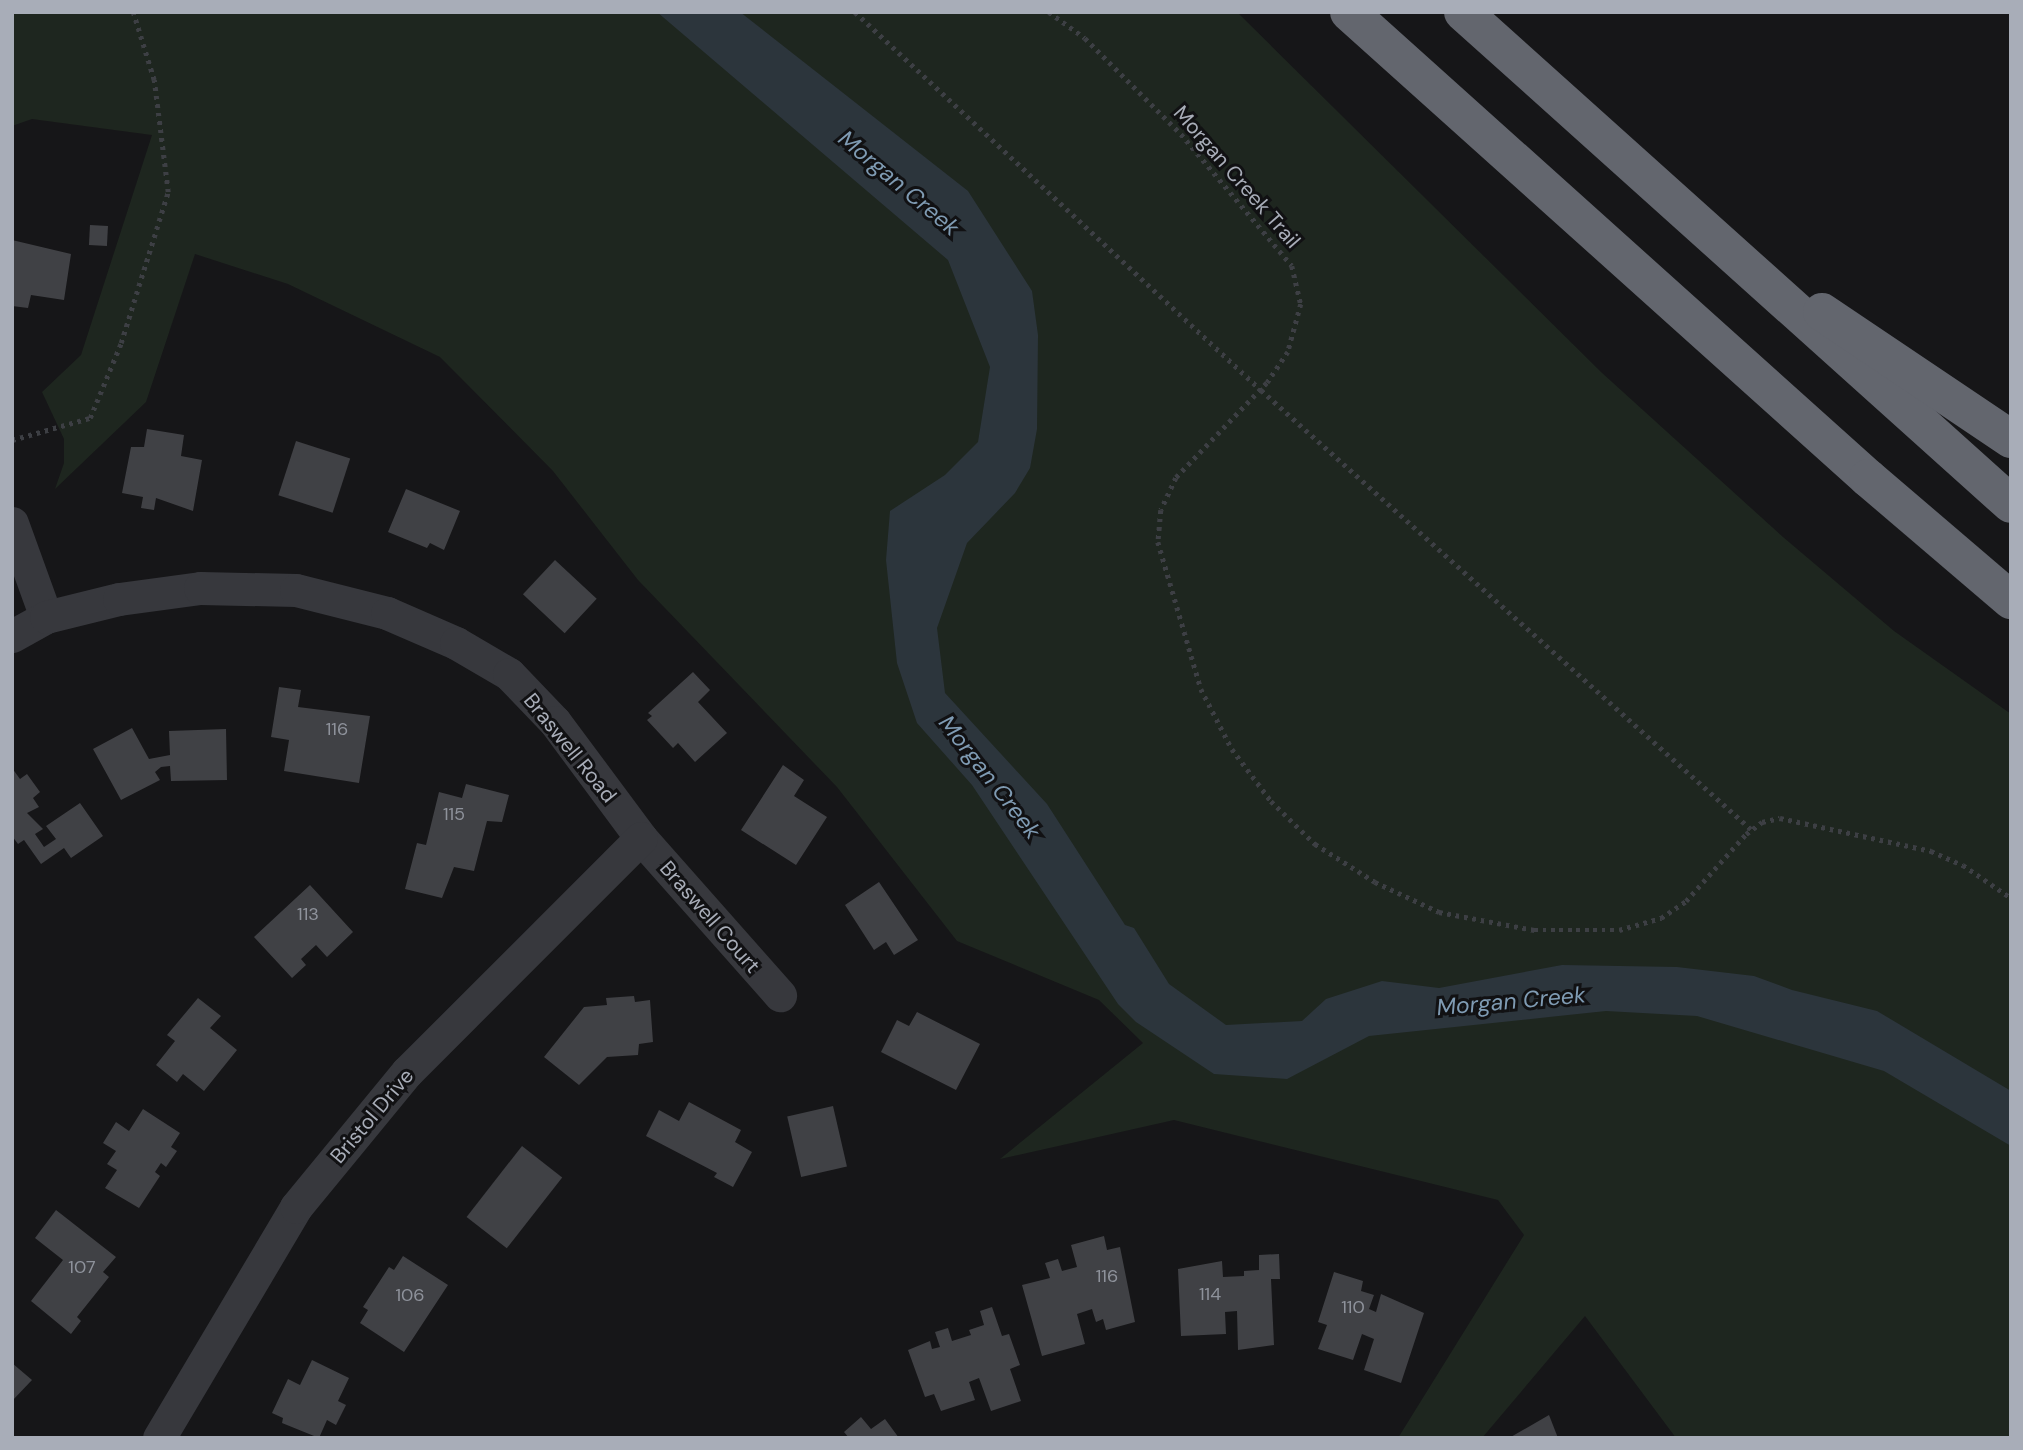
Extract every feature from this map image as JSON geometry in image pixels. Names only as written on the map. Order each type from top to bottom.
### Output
[{"type":"highway","points":[[1349,12],[1868,478],[2011,600]]},
{"type":"highway","points":[[1463,12],[2011,504]]},
{"type":"highway","points":[[1705,232],[2011,439]]},
{"type":"street","points":[[12,523],[46,617]]},
{"type":"street","name":"Braswell Road","points":[[12,636],[46,617],[119,599],[200,589],[296,590],[387,613],[456,643],[509,674],[555,722],[641,838]]},
{"type":"street","name":"Braswell Court","points":[[641,838],[780,995]]},
{"type":"street","name":"Bristol Drive","points":[[159,1438],[296,1207],[407,1072],[641,838]]},
{"type":"path","points":[[12,440],[90,418],[121,343],[168,192],[154,80],[133,12]]},
{"type":"path","points":[[855,12],[1261,390],[1751,829],[1770,820],[1794,819],[1915,847],[1963,865],[2011,898]]},
{"type":"path","name":"Morgan Creek Trail","points":[[1049,12],[1084,38],[1121,72],[1190,144],[1281,248],[1292,266],[1301,304],[1299,320],[1280,367],[1176,478],[1161,510],[1158,542],[1202,689],[1232,749],[1271,801],[1315,844],[1375,882],[1440,912],[1514,928],[1619,930],[1645,924],[1679,907],[1751,829]]},
{"type":"shaded area","points":[[12,12],[1237,12],[1601,372],[1783,537],[1894,631],[2011,714],[2011,1438],[1676,1438],[1585,1316],[1482,1438],[1398,1438],[1524,1235],[1498,1200],[1174,1120],[1000,1159],[1143,1043],[1099,1000],[957,941],[837,787],[638,580],[553,471],[440,357],[288,284],[195,254],[146,402],[55,489],[64,463],[64,439],[42,392],[81,355],[152,135],[32,119],[12,126]]},
{"type":"water","name":"Morgan Creek","points":[[657,12],[740,12],[968,191],[1032,291],[1038,335],[1037,429],[1030,468],[1015,493],[967,543],[937,628],[945,693],[1047,804],[1125,925],[1134,928],[1169,984],[1226,1025],[1302,1021],[1326,999],[1382,981],[1439,988],[1562,965],[1677,967],[1754,976],[1792,990],[1877,1011],[2011,1091],[2011,1146],[1884,1071],[1697,1016],[1606,1011],[1369,1036],[1287,1079],[1214,1074],[1136,1022],[1118,1004],[972,785],[917,723],[897,663],[886,560],[890,511],[945,475],[978,442],[990,367],[948,260]]},
{"type":"building","points":[[90,225],[108,226],[107,246],[89,245]]},
{"type":"building","points":[[12,240],[71,254],[64,300],[31,295],[28,308],[12,306]]},
{"type":"building","points":[[147,429],[184,435],[181,456],[202,460],[193,511],[156,498],[154,510],[141,508],[143,497],[122,493],[131,447],[144,447]]},
{"type":"building","points":[[296,441],[350,459],[333,513],[278,495]]},
{"type":"building","points":[[406,489],[460,511],[444,550],[430,543],[427,548],[388,532]]},
{"type":"building","points":[[555,560],[597,599],[565,633],[523,594]]},
{"type":"building","points":[[693,672],[710,690],[698,702],[727,733],[695,762],[678,743],[673,748],[647,720],[652,716],[648,713]]},
{"type":"building","points":[[279,687],[301,690],[298,707],[370,716],[359,783],[284,771],[289,740],[271,737]]},
{"type":"building","points":[[132,728],[149,759],[170,755],[169,731],[226,729],[227,780],[171,781],[170,766],[161,767],[155,772],[160,780],[121,800],[93,749]]},
{"type":"building","points":[[783,765],[804,780],[794,796],[827,817],[796,865],[741,830]]},
{"type":"building","points":[[12,768],[20,779],[27,774],[40,792],[33,798],[39,807],[27,813],[43,829],[35,834],[44,847],[56,839],[46,826],[80,803],[103,836],[71,858],[64,848],[41,864],[24,840],[18,844],[12,836]]},
{"type":"building","points":[[466,784],[509,795],[502,822],[487,821],[474,871],[454,867],[442,898],[405,889],[417,843],[426,845],[439,792],[462,798]]},
{"type":"building","points":[[879,882],[918,940],[894,955],[886,942],[874,950],[845,905]]},
{"type":"building","points":[[310,885],[353,932],[327,957],[316,945],[301,959],[306,965],[292,978],[254,937]]},
{"type":"building","points":[[634,996],[635,1002],[650,1000],[653,1042],[639,1044],[638,1055],[607,1057],[579,1085],[544,1057],[584,1007],[607,1005],[606,998]]},
{"type":"building","points":[[198,998],[221,1016],[210,1028],[237,1050],[204,1091],[183,1074],[177,1082],[156,1065],[175,1041],[167,1035]]},
{"type":"building","points":[[917,1012],[980,1044],[956,1090],[881,1052],[897,1020],[909,1026]]},
{"type":"building","points":[[689,1102],[741,1130],[735,1142],[752,1152],[733,1187],[714,1177],[717,1173],[646,1136],[659,1110],[679,1121]]},
{"type":"building","points":[[833,1106],[847,1166],[801,1177],[787,1117]]},
{"type":"building","points":[[143,1109],[180,1133],[171,1147],[177,1151],[166,1167],[161,1163],[155,1172],[160,1176],[139,1208],[105,1188],[117,1170],[107,1164],[116,1151],[103,1143],[116,1122],[129,1131]]},
{"type":"building","points":[[522,1146],[562,1177],[507,1248],[467,1217]]},
{"type":"building","points":[[56,1210],[116,1257],[103,1272],[109,1277],[77,1317],[81,1321],[71,1334],[31,1301],[63,1260],[35,1238]]},
{"type":"building","points":[[1104,1236],[1107,1250],[1120,1247],[1135,1322],[1106,1330],[1103,1319],[1096,1322],[1092,1309],[1077,1314],[1085,1344],[1042,1356],[1022,1285],[1050,1278],[1045,1263],[1058,1259],[1062,1271],[1077,1267],[1071,1245]]},
{"type":"building","points":[[1279,1254],[1280,1279],[1271,1279],[1274,1345],[1238,1350],[1237,1311],[1225,1312],[1226,1334],[1181,1336],[1178,1269],[1222,1261],[1223,1277],[1244,1276],[1244,1271],[1259,1270],[1259,1255]]},
{"type":"building","points":[[403,1256],[448,1285],[404,1352],[360,1323],[368,1310],[363,1307],[389,1267],[394,1270]]},
{"type":"building","points":[[1334,1272],[1363,1281],[1361,1291],[1374,1295],[1369,1309],[1376,1312],[1381,1294],[1424,1313],[1401,1383],[1364,1370],[1374,1339],[1362,1334],[1353,1360],[1318,1349],[1327,1325],[1318,1322]]},
{"type":"building","points":[[992,1307],[1002,1336],[1009,1334],[1020,1365],[1010,1369],[1021,1401],[991,1411],[979,1378],[969,1382],[975,1400],[941,1411],[934,1394],[925,1397],[908,1350],[930,1341],[932,1349],[940,1347],[935,1332],[948,1328],[952,1341],[971,1335],[969,1330],[984,1325],[980,1311]]},
{"type":"building","points":[[312,1360],[349,1378],[338,1401],[346,1405],[336,1425],[327,1420],[319,1438],[282,1423],[283,1418],[272,1413],[288,1379],[300,1385]]},
{"type":"building","points":[[12,1363],[32,1380],[12,1401]]},
{"type":"building","points":[[1549,1415],[1558,1438],[1509,1438]]},
{"type":"building","points":[[861,1417],[871,1429],[885,1419],[899,1438],[849,1438],[844,1432]]}]
